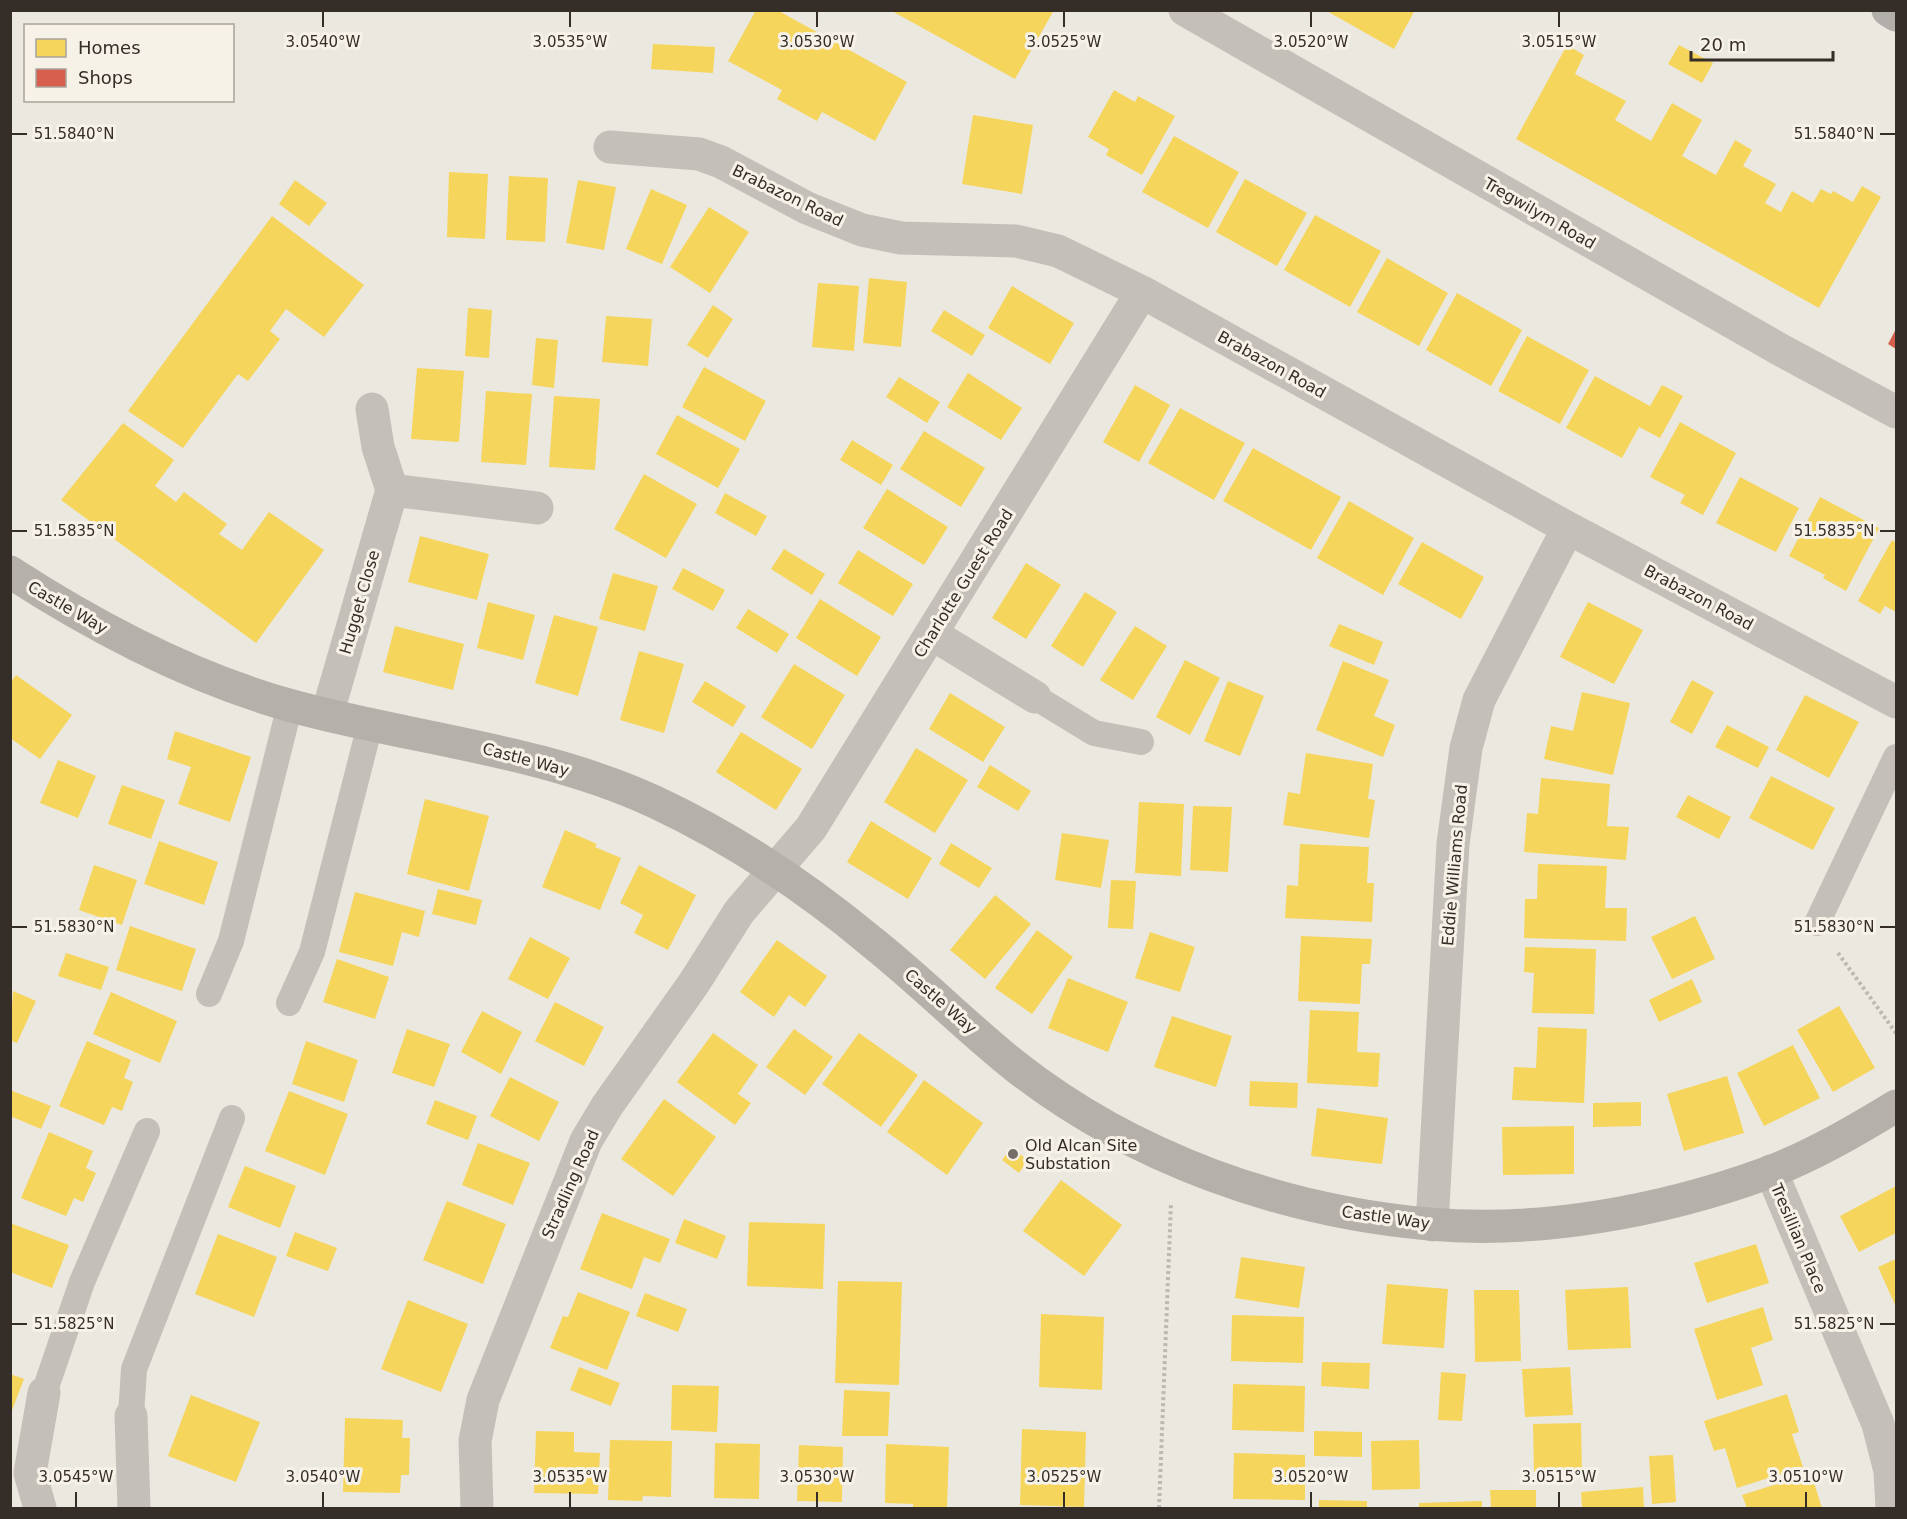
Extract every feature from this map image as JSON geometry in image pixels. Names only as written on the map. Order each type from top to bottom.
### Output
[{"type":"main road","points":[[1888,10],[1896,15]]},
{"type":"street","name":"Tregwilym Road","points":[[1185,10],[1779,349],[1896,412]]},
{"type":"street","name":"Brabazon Road","points":[[610,147],[699,154],[722,162],[807,208],[862,230],[901,238],[1016,241],[1058,251],[1143,292],[1568,528],[1896,702]]},
{"type":"street","name":"Charlotte Guest Road","points":[[776,869],[811,828],[1143,292]]},
{"type":"street","points":[[372,409],[378,447],[392,490],[537,508]]},
{"type":"street","name":"Hugget Close","points":[[327,715],[392,490]]},
{"type":"street","name":"Eddie Williams Road","points":[[1432,1225],[1453,844],[1466,748],[1479,700],[1568,528]]},
{"type":"street","name":"Castle Way","points":[[11,574],[83,617],[158,656],[233,688],[370,725],[497,749],[574,771],[651,800],[718,834],[776,869],[872,941],[1015,1066],[1084,1114],[1173,1159],[1259,1192],[1349,1213],[1432,1225],[1522,1225],[1612,1214],[1692,1198],[1771,1172],[1852,1133],[1896,1106]]},
{"type":"street","points":[[932,634],[1035,697]]},
{"type":"street","name":"Stradling Road","points":[[477,1509],[475,1441],[483,1400],[586,1140],[607,1106],[694,983],[739,912],[776,869]]},
{"type":"street","name":"Tresillian Place","points":[[1771,1172],[1878,1424],[1890,1471],[1892,1509]]},
{"type":"street","points":[[40,1509],[20,1474],[44,1393]]},
{"type":"street","points":[[131,1416],[134,1509]]},
{"type":"lane","points":[[1035,697],[1094,733],[1142,742]]},
{"type":"lane","points":[[210,994],[231,941],[290,705]]},
{"type":"lane","points":[[289,1003],[312,952],[370,725]]},
{"type":"lane","points":[[1816,923],[1896,757]]},
{"type":"lane","points":[[131,1416],[134,1369],[232,1118]]},
{"type":"lane","points":[[44,1393],[82,1282],[147,1131]]},
{"type":"path","points":[[1816,923],[1896,1032]]},
{"type":"path","points":[[1159,1509],[1173,1159]]},
{"type":"building: Homes","points":[[756,10],[777,10],[907,82],[875,141],[822,112],[817,121],[777,99],[782,90],[728,61]]},
{"type":"building: Homes","points":[[890,10],[1054,10],[1015,79]]},
{"type":"building: Homes","points":[[1325,10],[1415,10],[1394,49]]},
{"type":"building: Homes","points":[[653,44],[715,47],[713,73],[651,69]]},
{"type":"building: Homes","points":[[1567,45],[1584,55],[1575,74],[1626,101],[1615,120],[1651,141],[1672,103],[1702,120],[1682,156],[1716,175],[1735,140],[1752,150],[1743,166],[1776,184],[1765,203],[1781,212],[1792,191],[1813,203],[1821,189],[1831,194],[1833,191],[1853,202],[1862,186],[1881,197],[1819,308],[1516,139]]},
{"type":"building: Homes","points":[[1679,45],[1713,63],[1702,83],[1668,64]]},
{"type":"building: Homes","points":[[1114,90],[1135,102],[1138,96],[1175,116],[1142,175],[1106,155],[1109,149],[1088,137]]},
{"type":"building: Homes","points":[[973,115],[1033,125],[1022,194],[962,184]]},
{"type":"building: Homes","points":[[1174,136],[1239,172],[1208,228],[1142,192]]},
{"type":"building: Homes","points":[[449,172],[488,174],[485,239],[447,237]]},
{"type":"building: Homes","points":[[509,176],[548,178],[545,242],[506,240]]},
{"type":"building: Homes","points":[[1245,179],[1307,213],[1277,266],[1216,232]]},
{"type":"building: Homes","points":[[295,180],[327,203],[309,226],[279,204]]},
{"type":"building: Homes","points":[[578,180],[616,187],[604,250],[566,243]]},
{"type":"building: Homes","points":[[651,189],[687,205],[662,264],[626,249]]},
{"type":"building: Homes","points":[[709,207],[749,232],[710,293],[670,267]]},
{"type":"building: Homes","points":[[1315,215],[1381,251],[1350,307],[1284,270]]},
{"type":"building: Homes","points":[[272,216],[364,285],[324,337],[286,309],[270,331],[280,339],[248,381],[238,374],[183,448],[128,411]]},
{"type":"building: Homes","points":[[1387,258],[1448,293],[1419,346],[1357,312]]},
{"type":"building: Homes","points":[[869,278],[907,282],[901,347],[863,343]]},
{"type":"building: Homes","points":[[818,283],[859,286],[854,351],[812,347]]},
{"type":"building: Homes","points":[[1012,286],[1074,323],[1050,364],[988,328]]},
{"type":"building: Homes","points":[[1457,293],[1522,330],[1491,386],[1426,350]]},
{"type":"building: Homes","points":[[713,305],[733,319],[708,358],[687,345]]},
{"type":"building: Homes","points":[[468,308],[492,310],[489,358],[465,356]]},
{"type":"building: Homes","points":[[944,310],[985,335],[972,356],[931,331]]},
{"type":"building: Homes","points":[[606,316],[652,319],[648,366],[602,362]]},
{"type":"building: Homes","points":[[1527,336],[1589,370],[1560,424],[1498,391]]},
{"type":"building: Homes","points":[[536,338],[558,340],[554,388],[532,385]]},
{"type":"building: Homes","points":[[704,367],[766,401],[745,441],[682,407]]},
{"type":"building: Homes","points":[[417,368],[464,371],[459,442],[411,439]]},
{"type":"building: Homes","points":[[968,373],[1022,408],[1001,440],[947,407]]},
{"type":"building: Homes","points":[[1595,376],[1650,406],[1662,385],[1683,396],[1660,438],[1639,427],[1622,458],[1566,428]]},
{"type":"building: Homes","points":[[899,377],[940,402],[927,423],[886,397]]},
{"type":"building: Homes","points":[[1135,385],[1170,405],[1139,462],[1103,442]]},
{"type":"building: Homes","points":[[486,391],[532,394],[526,465],[481,462]]},
{"type":"building: Homes","points":[[554,396],[600,399],[595,470],[549,467]]},
{"type":"building: Homes","points":[[1180,408],[1245,443],[1214,500],[1148,463]]},
{"type":"building: Homes","points":[[677,415],[740,449],[718,488],[656,454]]},
{"type":"building: Homes","points":[[1680,422],[1736,453],[1703,515],[1680,503],[1685,495],[1650,477]]},
{"type":"building: Homes","points":[[123,423],[174,460],[155,486],[176,502],[184,492],[227,524],[219,534],[242,550],[269,512],[324,550],[256,643],[61,500]]},
{"type":"building: Homes","points":[[924,431],[985,468],[961,507],[900,469]]},
{"type":"building: Homes","points":[[852,440],[893,465],[881,485],[840,460]]},
{"type":"building: Homes","points":[[1253,448],[1341,497],[1311,550],[1223,501]]},
{"type":"building: Homes","points":[[644,474],[697,504],[666,558],[614,529]]},
{"type":"building: Homes","points":[[1740,477],[1799,508],[1776,552],[1716,523]]},
{"type":"building: Homes","points":[[887,489],[948,527],[924,565],[863,528]]},
{"type":"building: Homes","points":[[725,493],[767,516],[756,536],[715,513]]},
{"type":"building: Homes","points":[[1820,497],[1879,528],[1846,591],[1823,578],[1825,575],[1789,556]]},
{"type":"building: Homes","points":[[1349,501],[1414,538],[1383,595],[1317,558]]},
{"type":"building: Homes","points":[[420,536],[489,554],[477,600],[408,582]]},
{"type":"building: Homes","points":[[1892,540],[1896,543],[1896,612],[1885,606],[1880,614],[1858,601]]},
{"type":"building: Homes","points":[[1422,542],[1484,577],[1461,619],[1398,584]]},
{"type":"building: Homes","points":[[784,549],[825,574],[812,595],[771,569]]},
{"type":"building: Homes","points":[[858,550],[913,584],[893,616],[838,583]]},
{"type":"building: Homes","points":[[1026,563],[1061,585],[1026,639],[992,618]]},
{"type":"building: Homes","points":[[683,568],[725,590],[713,611],[672,589]]},
{"type":"building: Homes","points":[[613,573],[658,586],[645,631],[599,619]]},
{"type":"building: Homes","points":[[1085,592],[1117,612],[1083,667],[1051,646]]},
{"type":"building: Homes","points":[[820,599],[881,637],[857,676],[796,638]]},
{"type":"building: Homes","points":[[488,602],[535,615],[523,660],[477,648]]},
{"type":"building: Homes","points":[[1588,602],[1643,630],[1614,684],[1560,657]]},
{"type":"building: Homes","points":[[748,609],[789,634],[777,653],[736,628]]},
{"type":"building: Homes","points":[[554,615],[598,627],[578,696],[535,683]]},
{"type":"building: Homes","points":[[1339,624],[1383,642],[1374,665],[1329,646]]},
{"type":"building: Homes","points":[[395,626],[464,644],[453,690],[383,672]]},
{"type":"building: Homes","points":[[1135,626],[1167,646],[1133,700],[1100,680]]},
{"type":"building: Homes","points":[[639,651],[684,664],[664,733],[620,720]]},
{"type":"building: Homes","points":[[1185,660],[1220,678],[1190,735],[1156,717]]},
{"type":"building: Homes","points":[[1343,661],[1389,680],[1374,716],[1395,725],[1383,757],[1316,730]]},
{"type":"building: Homes","points":[[794,664],[845,695],[812,749],[761,717]]},
{"type":"building: Homes","points":[[16,675],[72,715],[40,759],[10,738],[10,683]]},
{"type":"building: Homes","points":[[1692,680],[1714,692],[1692,734],[1670,722]]},
{"type":"building: Homes","points":[[705,681],[746,706],[733,727],[692,702]]},
{"type":"building: Homes","points":[[1228,681],[1264,696],[1240,756],[1204,741]]},
{"type":"building: Homes","points":[[1582,692],[1630,703],[1613,775],[1544,759],[1551,726],[1573,731]]},
{"type":"building: Homes","points":[[950,693],[1005,727],[983,762],[929,729]]},
{"type":"building: Homes","points":[[1805,695],[1859,722],[1829,778],[1776,750]]},
{"type":"building: Homes","points":[[1727,725],[1769,747],[1758,768],[1715,747]]},
{"type":"building: Homes","points":[[175,731],[251,757],[230,822],[178,804],[191,767],[167,759]]},
{"type":"building: Homes","points":[[741,732],[802,769],[776,810],[716,772]]},
{"type":"building: Homes","points":[[916,748],[968,780],[935,833],[884,802]]},
{"type":"building: Homes","points":[[1306,753],[1373,764],[1368,799],[1375,800],[1369,838],[1283,825],[1288,792],[1300,794]]},
{"type":"building: Homes","points":[[58,760],[96,776],[78,818],[40,803]]},
{"type":"building: Homes","points":[[990,765],[1031,791],[1018,811],[977,787]]},
{"type":"building: Homes","points":[[1771,776],[1835,808],[1813,850],[1749,818]]},
{"type":"building: Homes","points":[[1541,778],[1610,784],[1607,826],[1629,827],[1626,860],[1524,852],[1527,813],[1538,814]]},
{"type":"building: Homes","points":[[122,785],[165,800],[151,839],[108,824]]},
{"type":"building: Homes","points":[[1688,795],[1731,817],[1719,839],[1676,817]]},
{"type":"building: Homes","points":[[425,799],[489,816],[469,891],[407,874]]},
{"type":"building: Homes","points":[[1139,802],[1184,804],[1181,876],[1135,873]]},
{"type":"building: Homes","points":[[1193,806],[1232,807],[1228,872],[1190,870]]},
{"type":"building: Homes","points":[[871,821],[932,858],[908,899],[847,862]]},
{"type":"building: Homes","points":[[565,830],[621,858],[600,910],[542,887]]},
{"type":"building: Homes","points":[[1062,833],[1109,840],[1101,888],[1055,880]]},
{"type":"building: Homes","points":[[159,841],[218,862],[204,905],[144,884]]},
{"type":"building: Homes","points":[[951,843],[992,868],[979,888],[939,864]]},
{"type":"building: Homes","points":[[1300,844],[1369,847],[1367,883],[1374,883],[1372,922],[1285,918],[1287,885],[1298,886]]},
{"type":"building: Homes","points":[[1538,864],[1607,866],[1605,908],[1627,908],[1626,941],[1524,938],[1525,899],[1537,899]]},
{"type":"building: Homes","points":[[94,865],[137,880],[122,925],[79,910]]},
{"type":"building: Homes","points":[[639,865],[696,895],[668,950],[634,933],[643,915],[620,903]]},
{"type":"building: Homes","points":[[1111,880],[1136,881],[1133,929],[1108,928]]},
{"type":"building: Homes","points":[[438,889],[482,900],[476,925],[432,914]]},
{"type":"building: Homes","points":[[355,892],[425,911],[419,937],[402,932],[393,966],[339,952]]},
{"type":"building: Homes","points":[[995,895],[1031,924],[985,979],[950,950]]},
{"type":"building: Homes","points":[[1695,916],[1715,959],[1672,979],[1651,937]]},
{"type":"building: Homes","points":[[130,926],[196,949],[182,991],[116,970]]},
{"type":"building: Homes","points":[[1037,930],[1073,957],[1032,1014],[995,988]]},
{"type":"building: Homes","points":[[1150,932],[1195,947],[1180,992],[1135,978]]},
{"type":"building: Homes","points":[[1301,936],[1372,939],[1370,964],[1362,964],[1360,1004],[1298,1001]]},
{"type":"building: Homes","points":[[530,937],[570,958],[548,999],[508,979]]},
{"type":"building: Homes","points":[[777,940],[827,976],[805,1007],[789,995],[774,1017],[740,992]]},
{"type":"building: Homes","points":[[1525,947],[1596,949],[1594,1014],[1532,1013],[1534,973],[1524,972]]},
{"type":"building: Homes","points":[[66,953],[109,967],[101,990],[58,976]]},
{"type":"building: Homes","points":[[337,959],[389,977],[375,1019],[323,1002]]},
{"type":"building: Homes","points":[[1068,978],[1128,1002],[1108,1052],[1048,1028]]},
{"type":"building: Homes","points":[[1692,979],[1702,1002],[1659,1022],[1649,1000]]},
{"type":"building: Homes","points":[[13,991],[36,1001],[17,1043],[10,1040]]},
{"type":"building: Homes","points":[[111,992],[177,1021],[160,1063],[93,1034]]},
{"type":"building: Homes","points":[[555,1002],[604,1027],[584,1066],[535,1041]]},
{"type":"building: Homes","points":[[1839,1006],[1875,1068],[1833,1092],[1797,1030]]},
{"type":"building: Homes","points":[[1310,1010],[1359,1012],[1357,1052],[1380,1053],[1378,1087],[1307,1083]]},
{"type":"building: Homes","points":[[482,1011],[522,1032],[501,1074],[461,1052]]},
{"type":"building: Homes","points":[[1172,1016],[1232,1036],[1216,1087],[1154,1067]]},
{"type":"building: Homes","points":[[1538,1027],[1587,1029],[1584,1103],[1512,1100],[1514,1067],[1536,1068]]},
{"type":"building: Homes","points":[[407,1029],[450,1044],[434,1087],[392,1073]]},
{"type":"building: Homes","points":[[794,1029],[833,1057],[805,1095],[766,1067]]},
{"type":"building: Homes","points":[[713,1033],[758,1065],[738,1094],[751,1103],[735,1125],[677,1082]]},
{"type":"building: Homes","points":[[859,1033],[918,1075],[881,1127],[822,1084]]},
{"type":"building: Homes","points":[[87,1041],[131,1060],[124,1078],[133,1082],[122,1111],[112,1107],[104,1125],[59,1106]]},
{"type":"building: Homes","points":[[306,1041],[358,1060],[344,1102],[292,1084]]},
{"type":"building: Homes","points":[[1793,1045],[1820,1098],[1764,1126],[1737,1073]]},
{"type":"building: Homes","points":[[1727,1076],[1744,1133],[1684,1151],[1667,1094]]},
{"type":"building: Homes","points":[[510,1077],[559,1102],[539,1141],[490,1116]]},
{"type":"building: Homes","points":[[924,1080],[983,1123],[947,1175],[887,1132]]},
{"type":"building: Homes","points":[[1250,1081],[1298,1083],[1297,1108],[1249,1106]]},
{"type":"building: Homes","points":[[10,1090],[51,1106],[41,1129],[10,1116]]},
{"type":"building: Homes","points":[[289,1091],[348,1114],[325,1175],[265,1151]]},
{"type":"building: Homes","points":[[664,1099],[716,1137],[673,1196],[621,1159]]},
{"type":"building: Homes","points":[[435,1100],[477,1116],[468,1140],[426,1124]]},
{"type":"building: Homes","points":[[1641,1102],[1641,1126],[1593,1127],[1593,1103]]},
{"type":"building: Homes","points":[[1317,1108],[1388,1118],[1382,1164],[1311,1156]]},
{"type":"building: Homes","points":[[1574,1126],[1574,1174],[1503,1175],[1502,1127]]},
{"type":"building: Homes","points":[[49,1132],[93,1151],[86,1168],[96,1173],[83,1202],[74,1198],[66,1216],[21,1198]]},
{"type":"building: Homes","points":[[478,1143],[530,1163],[513,1205],[462,1185]]},
{"type":"building: Homes","name":"Old Alcan Site Substation","points":[[1011,1148],[1028,1160],[1019,1173],[1002,1160]]},
{"type":"building: Homes","points":[[245,1166],[296,1186],[280,1228],[228,1207]]},
{"type":"building: Homes","points":[[1061,1180],[1122,1225],[1084,1276],[1023,1231]]},
{"type":"building: Homes","points":[[1896,1186],[1896,1233],[1859,1252],[1840,1216]]},
{"type":"building: Homes","points":[[447,1201],[506,1224],[483,1284],[423,1260]]},
{"type":"building: Homes","points":[[602,1213],[670,1239],[660,1263],[644,1257],[632,1289],[580,1269]]},
{"type":"building: Homes","points":[[684,1219],[726,1236],[717,1259],[675,1243]]},
{"type":"building: Homes","points":[[749,1222],[825,1224],[823,1289],[747,1286]]},
{"type":"building: Homes","points":[[10,1223],[69,1245],[52,1288],[10,1272]]},
{"type":"building: Homes","points":[[295,1232],[337,1248],[328,1271],[286,1256]]},
{"type":"building: Homes","points":[[218,1234],[277,1257],[254,1317],[195,1294]]},
{"type":"building: Homes","points":[[1756,1244],[1769,1283],[1707,1303],[1694,1263]]},
{"type":"building: Homes","points":[[1241,1257],[1305,1267],[1299,1308],[1235,1298]]},
{"type":"building: Homes","points":[[1896,1259],[1896,1307],[1878,1267]]},
{"type":"building: Homes","points":[[838,1281],[902,1282],[899,1385],[835,1383]]},
{"type":"building: Homes","points":[[1387,1284],[1448,1289],[1444,1348],[1382,1344]]},
{"type":"building: Homes","points":[[1628,1287],[1631,1348],[1568,1350],[1565,1290]]},
{"type":"building: Homes","points":[[1474,1290],[1519,1290],[1521,1361],[1475,1362]]},
{"type":"building: Homes","points":[[578,1292],[630,1312],[607,1370],[550,1348],[563,1316],[568,1317]]},
{"type":"building: Homes","points":[[645,1293],[687,1309],[678,1332],[636,1316]]},
{"type":"building: Homes","points":[[408,1300],[468,1324],[441,1392],[381,1369]]},
{"type":"building: Homes","points":[[1763,1307],[1773,1340],[1751,1348],[1763,1385],[1717,1400],[1694,1329]]},
{"type":"building: Homes","points":[[1041,1314],[1104,1317],[1102,1390],[1039,1387]]},
{"type":"building: Homes","points":[[1232,1315],[1304,1317],[1303,1363],[1231,1361]]},
{"type":"building: Homes","points":[[1322,1362],[1370,1363],[1369,1389],[1321,1386]]},
{"type":"building: Homes","points":[[579,1367],[620,1383],[611,1406],[570,1390]]},
{"type":"building: Homes","points":[[1570,1367],[1573,1415],[1525,1417],[1522,1369]]},
{"type":"building: Homes","points":[[1441,1372],[1466,1374],[1462,1421],[1438,1420]]},
{"type":"building: Homes","points":[[10,1374],[24,1379],[11,1413],[10,1413]]},
{"type":"building: Homes","points":[[1233,1384],[1305,1386],[1304,1432],[1232,1430]]},
{"type":"building: Homes","points":[[672,1385],[719,1386],[717,1432],[671,1430]]},
{"type":"building: Homes","points":[[844,1390],[890,1392],[888,1436],[842,1436]]},
{"type":"building: Homes","points":[[1787,1394],[1799,1432],[1792,1434],[1803,1467],[1737,1488],[1725,1448],[1714,1451],[1704,1421]]},
{"type":"building: Homes","points":[[191,1395],[260,1422],[236,1482],[168,1456]]},
{"type":"building: Homes","points":[[345,1418],[403,1420],[402,1438],[410,1438],[409,1475],[401,1475],[400,1493],[343,1492]]},
{"type":"building: Homes","points":[[1581,1423],[1582,1471],[1534,1472],[1533,1424]]},
{"type":"building: Homes","points":[[1022,1429],[1086,1432],[1084,1507],[1020,1505]]},
{"type":"building: Homes","points":[[536,1431],[574,1432],[574,1452],[600,1453],[598,1494],[534,1493]]},
{"type":"building: Homes","points":[[1314,1431],[1362,1432],[1362,1457],[1314,1456]]},
{"type":"building: Homes","points":[[610,1440],[672,1441],[671,1497],[643,1496],[642,1501],[608,1500]]},
{"type":"building: Homes","points":[[1419,1440],[1420,1489],[1372,1490],[1371,1441]]},
{"type":"building: Homes","points":[[715,1443],[760,1444],[759,1499],[714,1498]]},
{"type":"building: Homes","points":[[886,1444],[949,1447],[947,1508],[913,1508],[913,1504],[885,1503]]},
{"type":"building: Homes","points":[[799,1445],[843,1447],[842,1502],[797,1501]]},
{"type":"building: Homes","points":[[1234,1453],[1305,1455],[1305,1500],[1233,1499]]},
{"type":"building: Homes","points":[[1673,1455],[1676,1502],[1652,1504],[1649,1456]]},
{"type":"building: Homes","points":[[1811,1473],[1822,1508],[1747,1508],[1742,1495]]},
{"type":"building: Homes","points":[[1643,1487],[1644,1508],[1582,1508],[1581,1492]]},
{"type":"building: Homes","points":[[1490,1490],[1536,1490],[1536,1508],[1491,1508]]},
{"type":"building: Homes","points":[[1319,1500],[1367,1501],[1367,1508],[1319,1508]]},
{"type":"building: Homes","points":[[1482,1501],[1482,1508],[1419,1508],[1419,1503]]},
{"type":"building: Shops","points":[[1896,329],[1896,349],[1888,344]]},
{"type":"place","name":"Old Alcan Site Substation","points":[[1013,1154]]}]
